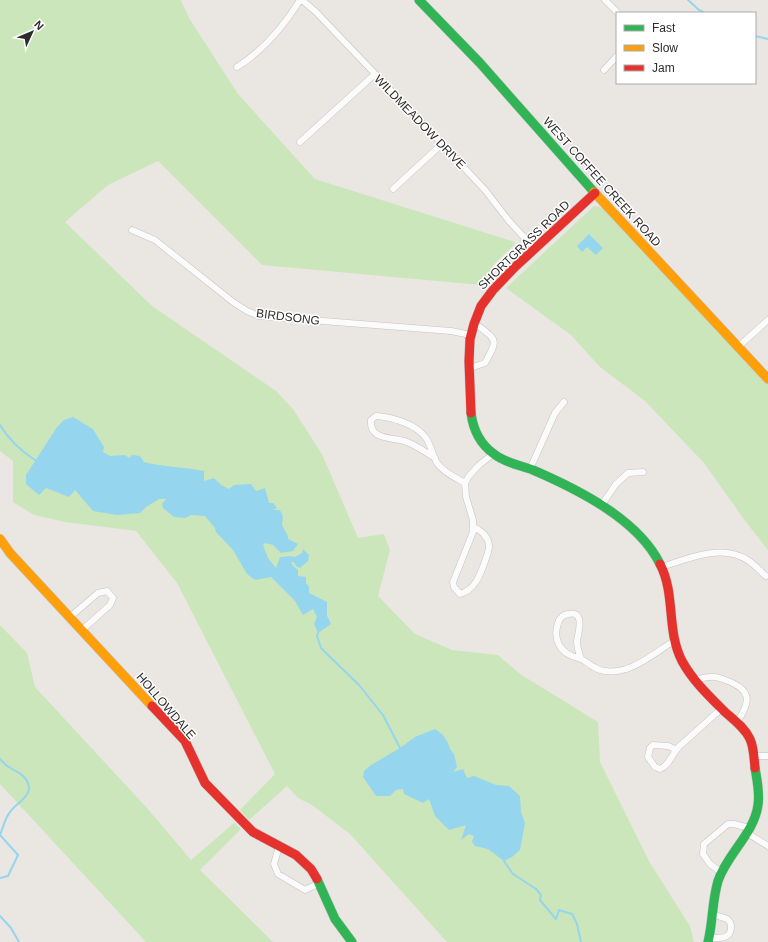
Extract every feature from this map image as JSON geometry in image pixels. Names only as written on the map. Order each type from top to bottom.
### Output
[{"type":"street","points":[[237,67],[252,58],[270,40],[292,14],[301,0]]},
{"type":"street","name":"WILDMEADOW DRIVE","points":[[301,0],[316,12],[442,144],[485,190],[509,221],[534,248]]},
{"type":"street","name":"WEST COFFEE CREEK ROAD","points":[[419,0],[480,63],[595,193],[768,379]]},
{"type":"street","points":[[605,0],[617,12]]},
{"type":"street","points":[[604,70],[616,57]]},
{"type":"street","points":[[300,142],[375,74]]},
{"type":"street","points":[[393,189],[442,144]]},
{"type":"street","name":"SHORTGRASS ROAD","points":[[595,193],[534,248],[487,297],[478,312],[471,335],[470,412],[473,428],[493,454],[511,463],[530,469],[582,494],[630,527],[652,549],[662,567],[670,596],[671,622],[674,641],[683,664],[694,681],[737,722],[749,736],[755,756],[759,794],[757,810],[748,831],[718,881],[708,940]]},
{"type":"street","name":"BIRDSONG","points":[[132,230],[155,240],[233,302],[247,311],[259,316],[451,331],[471,335]]},
{"type":"street","points":[[738,347],[768,320]]},
{"type":"street","points":[[470,368],[485,364],[494,346],[494,340],[474,323]]},
{"type":"street","points":[[530,469],[555,413],[564,402]]},
{"type":"street","points":[[435,458],[403,440],[380,436],[370,426],[371,420],[376,416],[386,417],[401,421],[420,432],[426,439],[435,458],[438,465],[465,483]]},
{"type":"street","points":[[473,527],[480,529],[483,533],[489,544],[488,552],[475,583],[467,591],[460,594],[454,587],[453,582],[473,532],[473,527],[473,520],[466,497],[465,483],[479,465],[493,454]]},
{"type":"street","points":[[601,506],[616,484],[628,473],[643,472]]},
{"type":"street","name":"HOLLOWDALE","points":[[0,539],[10,553],[185,742],[205,783],[253,832],[296,856],[311,869],[320,883],[335,919],[352,942]]},
{"type":"street","points":[[662,567],[700,554],[735,554],[750,561],[766,576]]},
{"type":"street","points":[[70,617],[98,593],[107,591],[113,598],[110,605],[82,630]]},
{"type":"street","points":[[581,659],[578,652],[577,641],[581,623],[577,616],[572,613],[565,614],[557,622],[555,635],[558,643],[571,656],[581,659],[595,669],[610,671],[626,669],[637,665],[674,641]]},
{"type":"street","points":[[694,681],[716,677],[739,685],[746,695],[747,702],[745,710],[737,722]]},
{"type":"street","points":[[675,749],[668,746],[653,745],[650,748],[648,757],[655,767],[660,769],[666,765],[675,749],[722,708]]},
{"type":"street","points":[[755,756],[768,756]]},
{"type":"street","points":[[722,873],[710,864],[703,854],[704,844],[728,824],[734,824],[748,831],[768,846]]},
{"type":"street","points":[[279,846],[274,864],[278,874],[305,890],[320,883]]},
{"type":"street","points":[[708,940],[726,937],[731,929],[728,919],[712,914]]},
{"type":"green space","points":[[0,0],[181,0],[189,18],[238,94],[315,179],[515,242],[514,245],[494,264],[481,285],[262,265],[158,161],[108,185],[65,222],[152,306],[276,391],[293,409],[322,454],[358,538],[384,534],[390,550],[378,596],[415,634],[452,650],[498,655],[520,674],[598,722],[600,762],[650,863],[690,926],[694,942],[447,942],[350,834],[312,805],[298,798],[287,786],[249,820],[240,810],[275,774],[177,583],[136,531],[65,522],[34,515],[13,502],[13,461],[0,451]]},
{"type":"green space","points":[[594,206],[605,208],[768,385],[768,550],[704,463],[645,401],[600,367],[571,335],[506,288]]},
{"type":"green space","points":[[0,625],[27,653],[35,687],[147,808],[191,860],[234,823],[241,829],[200,870],[273,942],[146,942],[0,784]]},
{"type":"water","points":[[589,234],[603,248],[596,255],[587,247],[582,252],[577,246]]},
{"type":"water","points":[[73,417],[93,429],[104,447],[103,452],[110,456],[125,455],[129,458],[132,455],[140,456],[144,462],[204,471],[204,481],[214,478],[221,485],[229,489],[234,485],[251,484],[256,491],[265,488],[269,503],[273,503],[277,508],[273,510],[280,510],[283,517],[282,525],[288,539],[298,544],[293,551],[281,553],[273,545],[265,543],[263,545],[268,558],[276,568],[280,557],[295,557],[302,553],[303,549],[309,555],[308,561],[300,568],[296,566],[294,562],[291,562],[298,570],[298,576],[306,577],[309,593],[327,602],[327,616],[331,624],[318,633],[314,624],[317,617],[313,609],[303,615],[295,601],[271,577],[255,580],[247,574],[233,550],[216,532],[215,528],[205,516],[191,515],[185,518],[174,517],[163,508],[162,504],[166,499],[159,499],[146,507],[140,513],[117,515],[93,511],[75,490],[69,497],[46,488],[39,495],[26,484],[26,475],[57,427],[64,420]]},
{"type":"water","points":[[435,729],[443,735],[454,754],[457,767],[453,772],[463,769],[467,778],[474,776],[496,785],[509,786],[520,796],[521,812],[525,823],[520,850],[512,857],[504,861],[488,849],[475,846],[472,842],[474,836],[469,834],[461,840],[466,825],[449,830],[435,816],[429,799],[423,803],[404,794],[403,789],[396,790],[390,796],[376,796],[363,777],[364,771],[371,765],[400,748],[415,737]]},
{"type":"waterway","points":[[688,0],[703,12]]},
{"type":"waterway","points":[[756,36],[768,39]]},
{"type":"waterway","points":[[0,425],[7,436],[35,460]]},
{"type":"waterway","points":[[318,633],[317,636],[321,648],[359,685],[383,715],[400,748]]},
{"type":"waterway","points":[[0,759],[6,765],[22,775],[28,783],[29,788],[25,797],[8,814],[0,835],[18,855],[8,876],[0,878]]},
{"type":"waterway","points":[[504,861],[513,874],[536,889],[541,895],[540,900],[556,919],[559,910],[572,914],[577,924],[581,942]]},
{"type":"waterway","points":[[0,916],[11,928],[19,942]]},
{"type":"traffic: fast","points":[[419,0],[480,63],[594,192]]},
{"type":"traffic: fast","points":[[471,413],[473,425],[478,436],[485,446],[494,454],[508,462],[533,470],[568,486],[605,507],[622,519],[637,533],[650,548],[660,564]]},
{"type":"traffic: fast","points":[[708,942],[718,881],[727,862],[746,835],[756,815],[759,796],[755,768]]},
{"type":"traffic: fast","points":[[317,879],[335,919],[352,942]]},
{"type":"traffic: slow","points":[[594,192],[768,379]]},
{"type":"traffic: slow","points":[[0,539],[10,553],[152,706]]},
{"type":"traffic: jam","points":[[471,413],[469,361],[470,339],[481,306],[493,290],[515,267],[595,193]]},
{"type":"traffic: jam","points":[[660,564],[668,588],[674,637],[682,661],[702,688],[739,724],[748,735],[754,753],[755,768]]},
{"type":"traffic: jam","points":[[152,706],[185,741],[205,783],[253,832],[296,855],[311,869],[317,879]]}]
